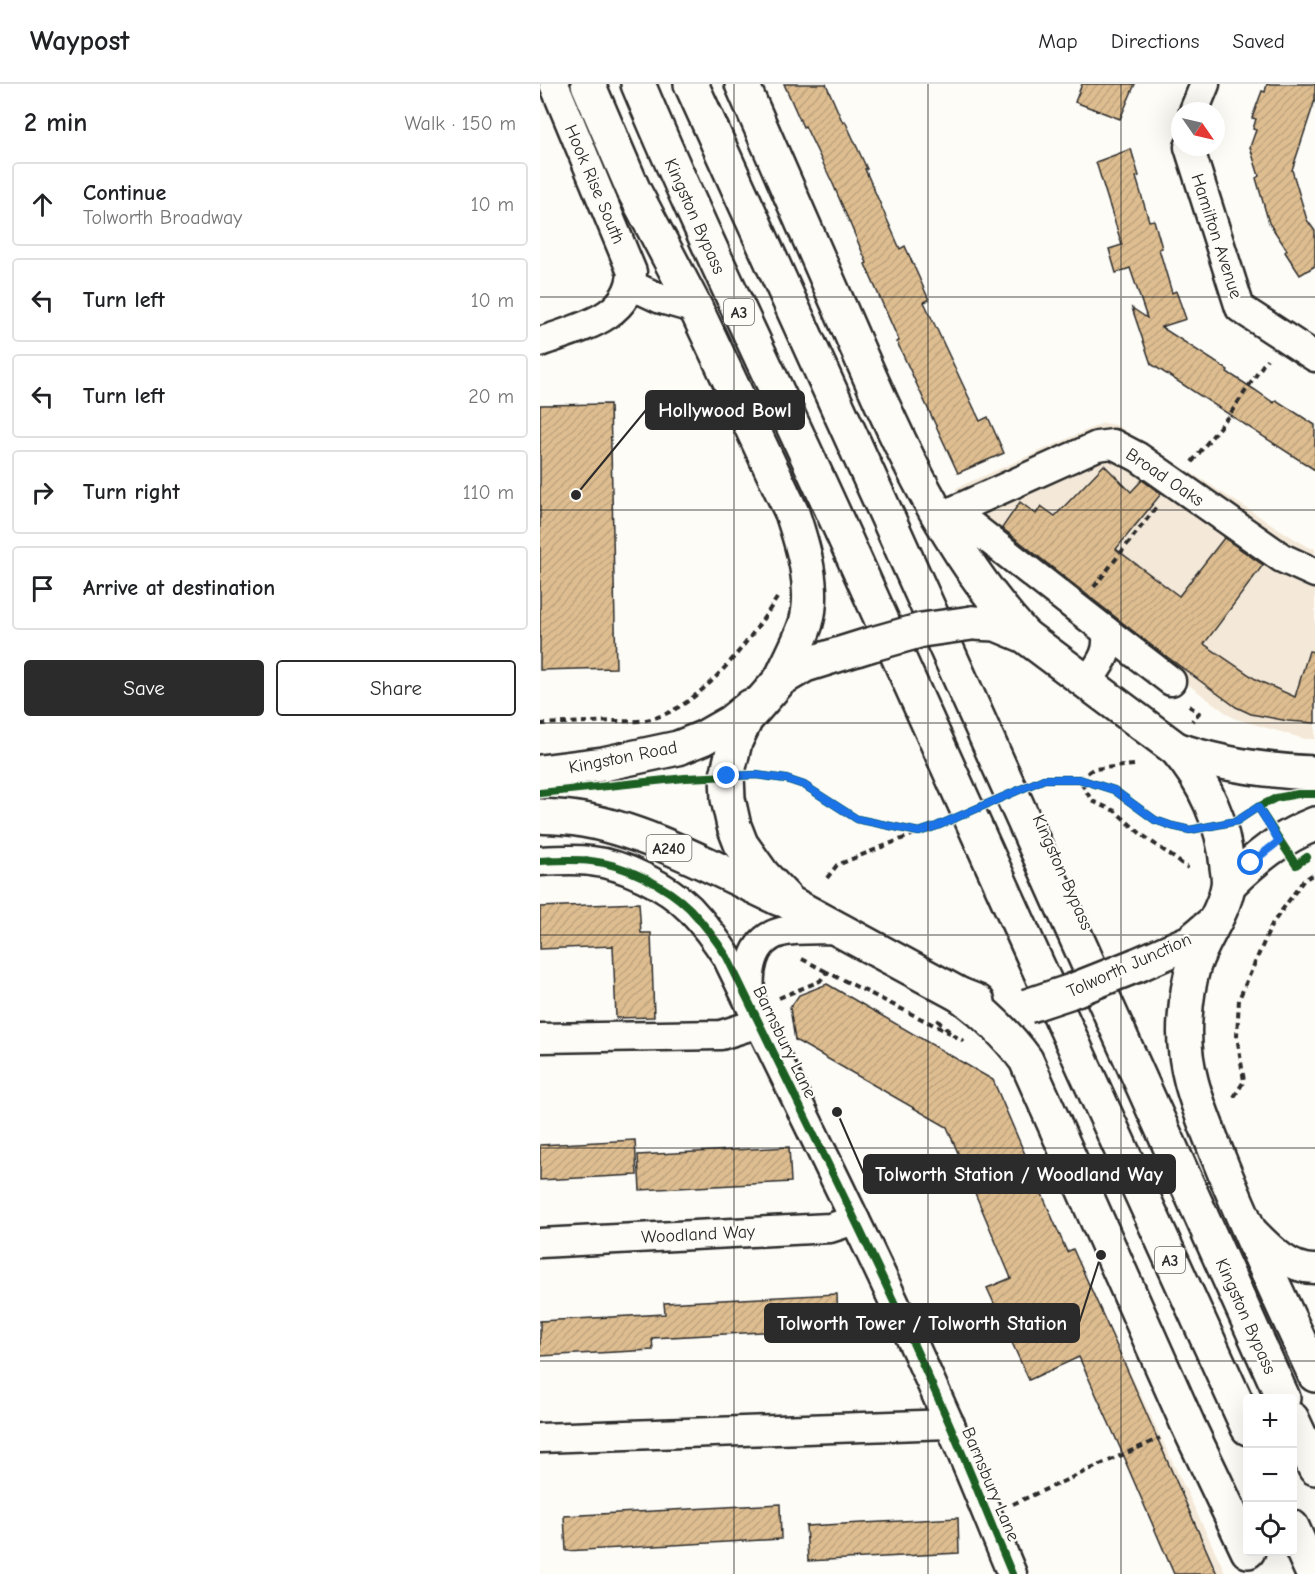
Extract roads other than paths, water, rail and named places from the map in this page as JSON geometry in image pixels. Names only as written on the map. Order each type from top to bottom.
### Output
[{"type":"main road","points":[[588,84],[633,189],[696,309],[792,513],[803,546],[809,585],[806,622],[772,687]]},
{"type":"main road","name":"Kingston Bypass","points":[[638,84],[683,192],[845,538],[1098,1102],[1243,1417]]},
{"type":"main road","name":"Kingston Bypass","points":[[691,84],[1281,1394]]},
{"type":"main road","points":[[741,84],[896,436],[947,515],[978,579],[999,608],[1025,636]]},
{"type":"main road","name":"Tolworth Junction","points":[[972,623],[996,624],[1025,636],[1176,748],[1190,765],[1220,825],[1227,858],[1228,884],[1214,922],[1190,942],[1070,992],[1027,1006],[1008,1009],[960,995],[790,903],[764,875],[741,844],[728,799],[727,776],[735,742],[746,719],[772,687],[805,665],[922,630],[972,623]]},
{"type":"main road","name":"Kingston Road","points":[[540,772],[603,764],[678,748],[703,738],[730,722],[772,687]]},
{"type":"main road","name":"A240","points":[[1176,748],[1203,758],[1237,765],[1277,771],[1315,773]]},
{"type":"main road","name":"A240","points":[[540,816],[578,819],[625,830],[668,847],[790,903]]},
{"type":"main road","name":"A240","points":[[1228,884],[1279,841],[1315,824]]},
{"type":"main road","points":[[1214,922],[1194,965],[1185,1018],[1184,1054],[1196,1101],[1243,1221],[1315,1375]]},
{"type":"main road","points":[[960,995],[983,1012],[1005,1033],[1026,1059],[1188,1425],[1243,1540]]},
{"type":"main road","points":[[1297,1428],[1315,1468]]},
{"type":"main road","points":[[1297,1536],[1313,1574]]},
{"type":"main road","points":[[1250,1556],[1258,1574]]},
{"type":"street","name":"Hook Rise South","points":[[554,84],[632,272],[631,285]]},
{"type":"street","points":[[1198,102],[1205,84]]},
{"type":"street","name":"Hamilton Avenue","points":[[1192,156],[1240,308],[1315,357]]},
{"type":"street","points":[[540,342],[602,319],[619,305],[631,285],[662,299],[696,309]]},
{"type":"street","name":"Broad Oaks","points":[[947,515],[1096,446],[1113,444],[1138,456],[1282,558],[1315,573]]},
{"type":"street","points":[[947,515],[1171,681]]},
{"type":"street","points":[[1087,682],[1106,655],[1108,642],[1106,631]]},
{"type":"street","name":"Barnsbury Lane","points":[[540,861],[591,861],[618,866],[642,877],[689,908],[709,930],[727,957],[855,1220],[950,1424],[1012,1574]]},
{"type":"street","name":"Barnsbury Lane","points":[[755,1016],[749,971],[761,944],[770,936],[781,932],[837,929]]},
{"type":"street","points":[[540,1038],[721,1035],[755,1016]]},
{"type":"street","name":"Woodland Way","points":[[540,1243],[830,1228],[855,1220]]},
{"type":"street","points":[[1243,1221],[1269,1247],[1293,1265],[1315,1269]]},
{"type":"street","points":[[540,1438],[950,1424]]},
{"type":"place","name":"Hollywood Bowl","points":[[576,495]]},
{"type":"place","name":"Tolworth Station / Woodland Way","points":[[837,1112]]},
{"type":"place","name":"Tolworth Tower / Tolworth Station","points":[[1101,1255]]}]
